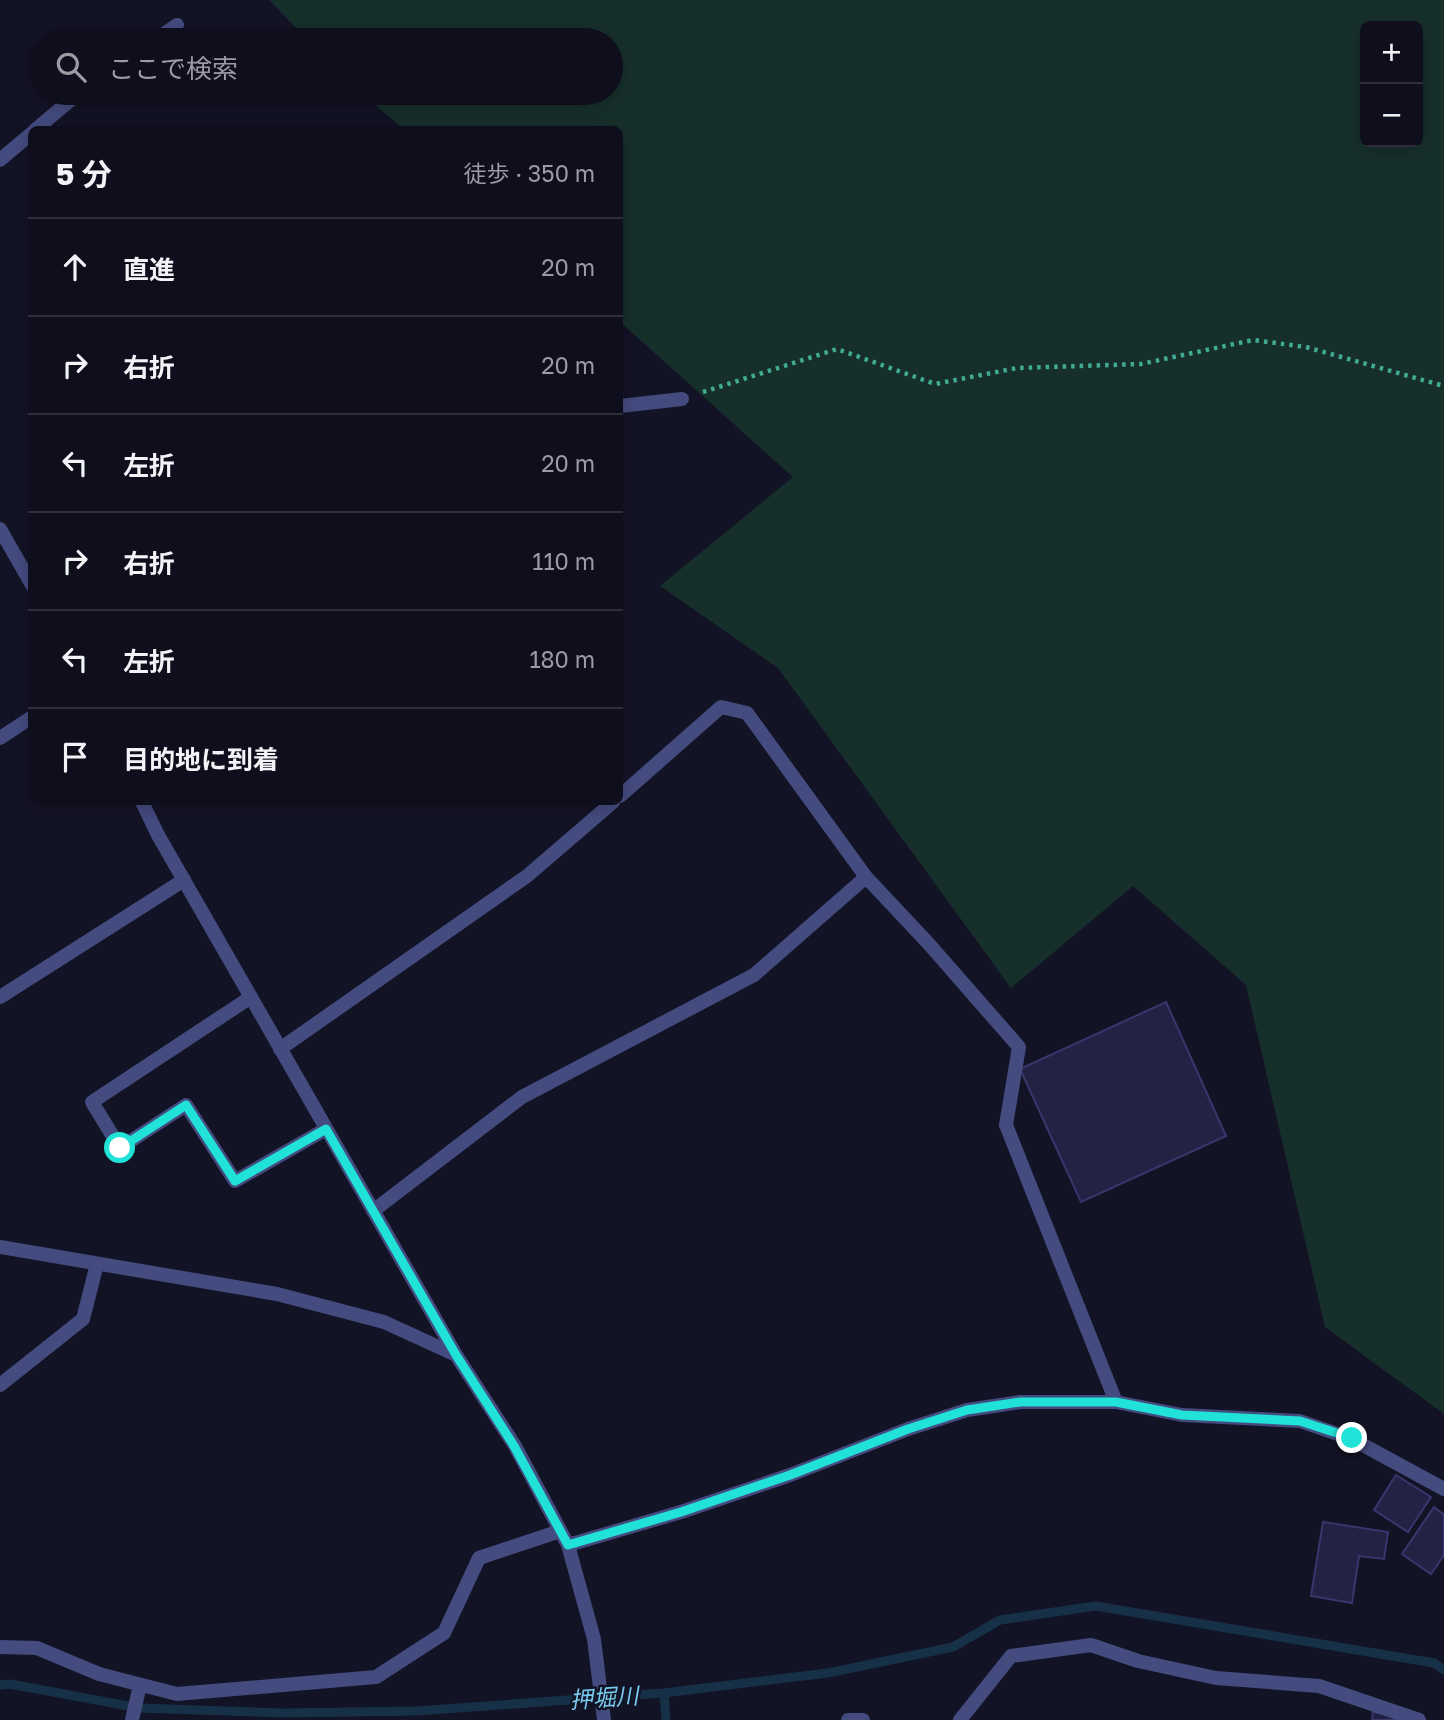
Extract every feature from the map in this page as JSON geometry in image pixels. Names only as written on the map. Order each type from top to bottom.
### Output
[{"type":"street","points":[[173,28],[177,25]]},
{"type":"street","points":[[39,126],[64,105]]},
{"type":"street","points":[[0,160],[28,135]]},
{"type":"street","points":[[623,406],[682,399]]},
{"type":"street","points":[[0,529],[28,578]]},
{"type":"street","points":[[623,793],[722,707],[747,713],[866,877],[1019,1047],[1006,1125],[1116,1402]]},
{"type":"street","points":[[0,738],[28,720]]},
{"type":"street","points":[[144,805],[280,1049],[456,1355],[514,1446],[568,1545],[594,1639],[604,1720]]},
{"type":"street","points":[[280,1049],[527,876],[610,805]]},
{"type":"street","points":[[373,1211],[522,1097],[754,975],[866,877]]},
{"type":"street","points":[[0,997],[184,880]]},
{"type":"street","points":[[251,997],[92,1102],[120,1148],[186,1105],[235,1181],[326,1129]]},
{"type":"street","points":[[0,1247],[277,1294],[384,1322],[456,1355]]},
{"type":"street","points":[[0,1385],[83,1319],[97,1264]]},
{"type":"street","points":[[568,1545],[693,1508],[967,1410],[1020,1402],[1116,1402],[1182,1415],[1300,1421],[1352,1438],[1444,1489]]},
{"type":"street","points":[[0,1647],[37,1648],[99,1674],[177,1694],[376,1677],[444,1633],[479,1558],[560,1531]]},
{"type":"street","points":[[960,1720],[1011,1656],[1091,1645],[1138,1661],[1216,1678],[1319,1686],[1419,1720]]},
{"type":"street","points":[[132,1720],[139,1686]]},
{"type":"street","points":[[848,1720],[863,1720]]},
{"type":"path","points":[[682,399],[837,349],[935,384],[1017,368],[1141,364],[1253,340],[1306,347],[1444,386]]},
{"type":"green space","points":[[269,0],[1444,0],[1444,1414],[1325,1327],[1246,985],[1133,886],[1011,988],[778,668],[660,586],[793,477],[623,325],[623,126],[400,126],[376,105],[623,105],[623,28],[296,28]]},
{"type":"building","points":[[1166,1002],[1226,1136],[1081,1202],[1020,1069]]},
{"type":"building","points":[[1396,1475],[1431,1497],[1408,1532],[1374,1510]]},
{"type":"building","points":[[1434,1507],[1444,1515],[1444,1555],[1431,1574],[1402,1554]]},
{"type":"building","points":[[1323,1522],[1388,1532],[1384,1559],[1359,1556],[1352,1603],[1311,1596]]},
{"type":"building","points":[[1373,1712],[1416,1720],[1372,1720]]},
{"type":"waterway","name":"押堀川","points":[[0,1685],[10,1684],[139,1708],[283,1713],[417,1711],[664,1693],[828,1673],[953,1647],[1000,1620],[1096,1606],[1434,1663],[1444,1670]]},
{"type":"waterway","points":[[664,1693],[666,1720]]},
{"type":"route","points":[[120,1148],[186,1105],[235,1181],[326,1129],[456,1355],[514,1446],[568,1545],[681,1512],[967,1410],[1020,1402],[1116,1402],[1182,1415],[1300,1421],[1352,1438]]}]
